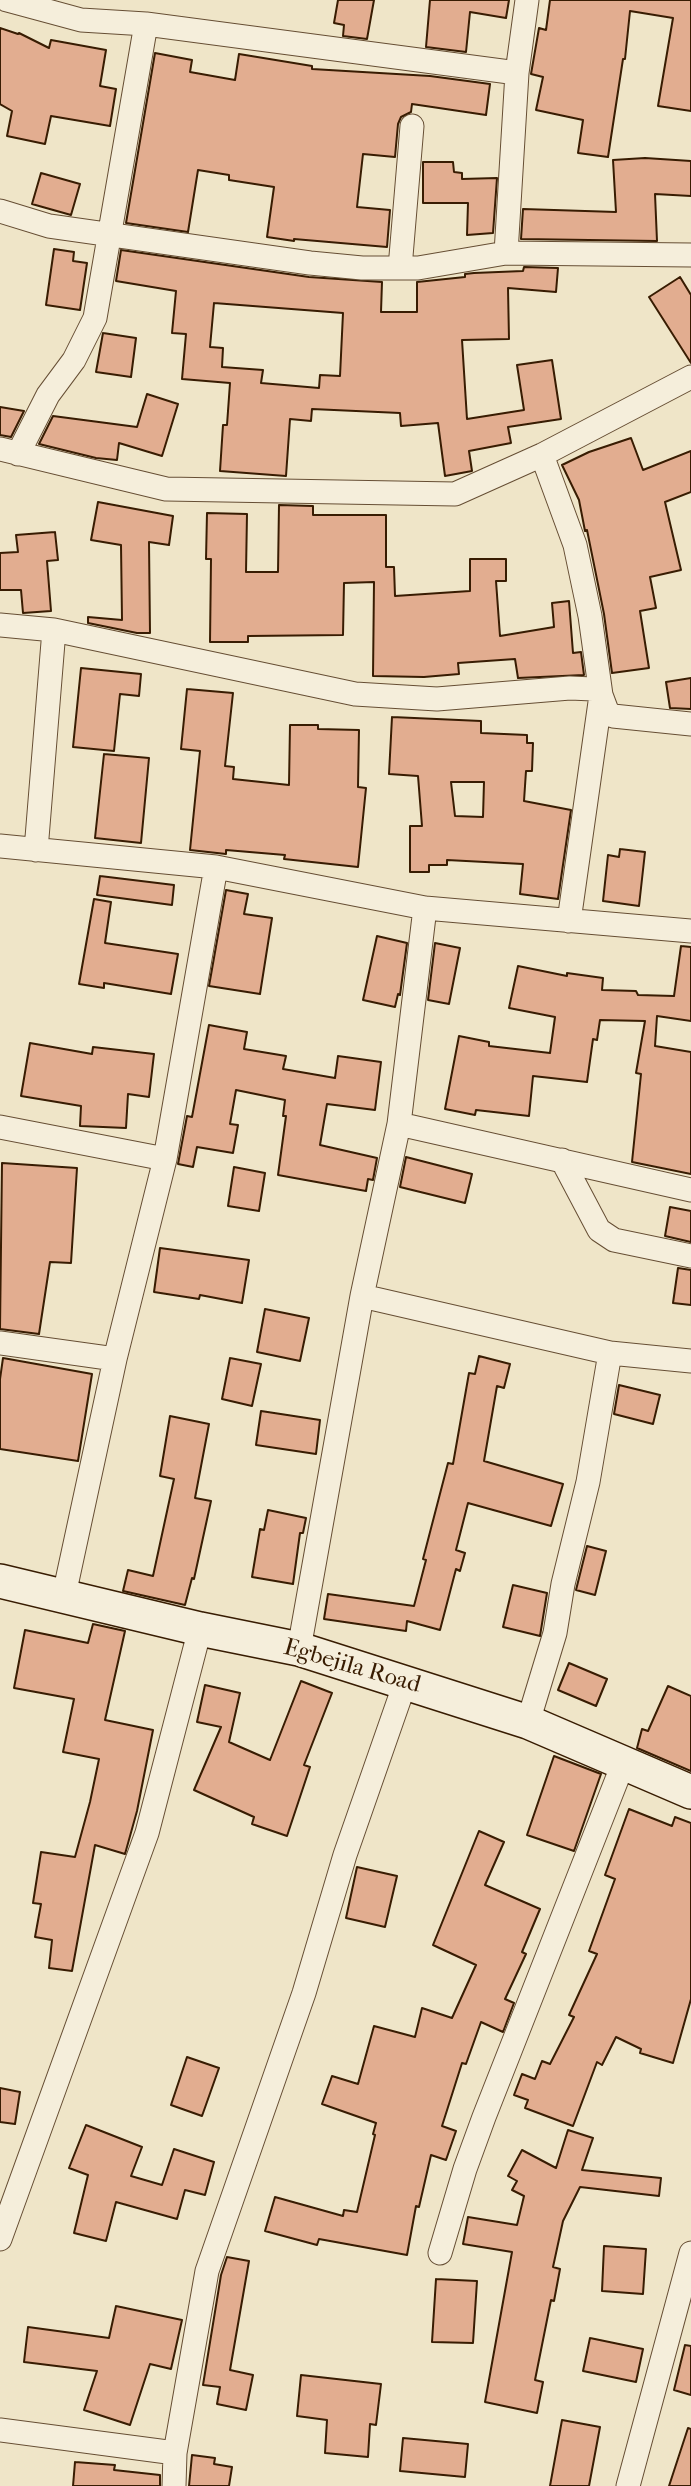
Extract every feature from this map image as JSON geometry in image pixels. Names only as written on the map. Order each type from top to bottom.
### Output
[{"type":"street","points":[[7,0],[81,20],[146,24],[517,73]]},
{"type":"street","points":[[506,253],[517,73],[527,0]]},
{"type":"street","points":[[146,24],[95,318],[74,360],[9,451],[166,489],[454,494],[542,455],[691,377]]},
{"type":"street","points":[[400,268],[412,126]]},
{"type":"street","points":[[0,211],[49,226],[362,268],[418,268],[506,253],[691,255]]},
{"type":"street","points":[[542,455],[575,545],[590,616],[601,695],[607,711],[613,716],[691,724]]},
{"type":"street","points":[[0,625],[54,630],[355,694],[437,699],[570,688],[593,689],[601,695]]},
{"type":"street","points":[[36,850],[54,630]]},
{"type":"street","points":[[569,921],[601,695]]},
{"type":"street","points":[[0,846],[216,867],[425,908],[691,931]]},
{"type":"street","points":[[64,1595],[115,1359],[165,1159],[216,867]]},
{"type":"street","points":[[299,1649],[362,1296],[398,1124],[425,908]]},
{"type":"street","points":[[398,1124],[691,1190]]},
{"type":"street","points":[[0,1127],[165,1159]]},
{"type":"street","points":[[562,1160],[599,1230],[614,1240],[691,1256]]},
{"type":"street","points":[[362,1296],[610,1353],[691,1361]]},
{"type":"street","points":[[0,1343],[115,1359]]},
{"type":"street","points":[[528,1721],[555,1633],[563,1584],[588,1482],[610,1353]]},
{"type":"street","name":"Egbejila Road","points":[[0,1581],[200,1629],[299,1649],[528,1721],[691,1792]]},
{"type":"street","points":[[0,2239],[147,1833],[200,1629]]},
{"type":"street","points":[[174,2486],[176,2453],[207,2271],[304,1993],[345,1855],[405,1683]]},
{"type":"street","points":[[440,2253],[484,2117],[623,1764]]},
{"type":"street","points":[[628,2486],[691,2253]]},
{"type":"street","points":[[0,2430],[176,2453]]},
{"type":"building","points":[[338,0],[374,0],[367,39],[343,36],[344,25],[334,23]]},
{"type":"building","points":[[430,0],[509,0],[506,18],[470,12],[466,52],[426,47]]},
{"type":"building","points":[[550,0],[691,0],[691,111],[658,106],[673,18],[630,11],[625,59],[608,157],[578,153],[583,120],[536,110],[543,77],[531,74],[539,28],[546,30]]},
{"type":"building","points":[[0,28],[19,33],[49,48],[51,40],[106,50],[100,86],[116,89],[110,126],[51,116],[45,144],[7,136],[12,111],[0,104]]},
{"type":"building","points":[[155,53],[192,60],[190,72],[235,80],[239,54],[312,66],[312,69],[430,76],[490,84],[486,115],[412,104],[411,112],[401,117],[398,124],[395,157],[363,154],[357,207],[390,210],[387,247],[267,237],[274,187],[229,180],[229,175],[198,170],[188,232],[126,223]]},
{"type":"building","points":[[645,158],[691,161],[691,196],[655,194],[657,241],[521,239],[523,209],[616,212],[613,160]]},
{"type":"building","points":[[423,162],[453,162],[454,172],[462,173],[462,179],[497,178],[493,233],[467,235],[468,203],[423,203]]},
{"type":"building","points":[[41,173],[80,184],[71,215],[32,204]]},
{"type":"building","points":[[54,249],[74,252],[73,261],[87,263],[80,310],[46,305]]},
{"type":"building","points":[[121,250],[309,277],[382,282],[381,312],[417,312],[417,282],[465,277],[465,274],[474,273],[523,271],[524,267],[558,268],[556,292],[508,288],[509,339],[462,340],[467,419],[524,410],[517,365],[552,360],[561,419],[508,427],[511,443],[469,451],[472,471],[445,476],[438,423],[401,426],[400,413],[312,409],[311,421],[290,419],[286,476],[220,471],[223,425],[227,425],[230,383],[182,379],[186,334],[172,333],[176,291],[116,281]],"holes":[[[214,303],[343,313],[340,376],[320,375],[319,388],[261,383],[263,370],[222,367],[223,348],[210,347]]]},
{"type":"building","points":[[680,277],[691,295],[691,363],[649,297]]},
{"type":"building","points":[[103,333],[136,338],[131,377],[96,372]]},
{"type":"building","points":[[147,394],[178,404],[162,456],[119,443],[117,460],[96,458],[39,444],[53,416],[137,427]]},
{"type":"building","points":[[0,407],[24,411],[11,437],[0,435]]},
{"type":"building","points":[[631,438],[643,470],[691,451],[691,492],[665,502],[681,570],[650,577],[656,608],[640,611],[649,668],[612,673],[604,614],[587,530],[585,531],[579,500],[562,465],[589,452]]},
{"type":"building","points":[[98,502],[173,516],[169,545],[149,542],[150,633],[88,623],[88,617],[122,620],[121,545],[91,540]]},
{"type":"building","points":[[279,505],[313,506],[313,515],[386,515],[386,567],[394,567],[395,596],[470,591],[470,559],[506,559],[506,581],[496,581],[500,636],[554,627],[552,603],[569,601],[573,653],[581,652],[584,675],[518,678],[515,659],[458,663],[459,674],[424,677],[373,676],[374,582],[344,583],[343,635],[248,636],[248,642],[210,642],[211,559],[206,559],[207,513],[247,514],[246,572],[278,572]]},
{"type":"building","points":[[55,532],[58,560],[47,561],[51,611],[23,613],[21,590],[0,590],[0,553],[18,552],[16,535]]},
{"type":"building","points":[[81,668],[141,674],[139,696],[120,694],[114,751],[73,747]]},
{"type":"building","points":[[691,678],[691,709],[670,708],[666,682]]},
{"type":"building","points":[[187,689],[233,693],[225,766],[234,767],[233,779],[289,785],[290,725],[359,730],[358,787],[366,788],[358,867],[284,859],[285,855],[226,850],[226,854],[190,850],[200,751],[181,749]]},
{"type":"building","points":[[392,717],[481,721],[481,733],[527,735],[527,743],[533,743],[532,771],[526,771],[524,801],[571,810],[558,899],[520,894],[523,864],[447,860],[447,865],[429,865],[429,872],[410,872],[410,826],[422,826],[418,776],[389,774]],"holes":[[[451,782],[484,782],[483,817],[455,816]]]},
{"type":"building","points":[[104,754],[149,758],[141,843],[95,838]]},
{"type":"building","points":[[620,849],[645,852],[639,906],[603,901],[608,855],[619,857]]},
{"type":"building","points":[[100,876],[174,885],[172,905],[97,895]]},
{"type":"building","points":[[226,890],[248,894],[244,914],[272,918],[260,994],[209,986]]},
{"type":"building","points":[[94,899],[111,902],[105,943],[178,954],[171,994],[104,983],[104,988],[79,984]]},
{"type":"building","points":[[377,936],[407,943],[400,995],[398,994],[395,1007],[363,1000]]},
{"type":"building","points":[[435,943],[460,948],[449,1004],[428,1000]]},
{"type":"building","points":[[681,946],[691,947],[691,1021],[657,1016],[655,1046],[691,1052],[691,1174],[632,1162],[641,1074],[636,1073],[645,1021],[600,1020],[597,1040],[593,1039],[587,1082],[533,1076],[529,1116],[476,1110],[475,1115],[445,1109],[459,1036],[489,1042],[489,1046],[550,1053],[555,1017],[509,1008],[518,966],[567,976],[567,973],[603,978],[602,990],[674,996]]},
{"type":"building","points":[[209,1025],[247,1032],[244,1049],[286,1056],[283,1069],[335,1078],[338,1056],[381,1062],[375,1110],[327,1104],[320,1145],[377,1158],[373,1180],[368,1179],[366,1191],[278,1175],[286,1116],[283,1116],[285,1100],[236,1090],[230,1124],[238,1125],[233,1153],[197,1147],[193,1167],[178,1164],[187,1116],[192,1117]]},
{"type":"building","points":[[30,1043],[92,1054],[93,1047],[154,1054],[149,1097],[128,1094],[126,1128],[80,1126],[81,1106],[21,1096]]},
{"type":"building","points":[[406,1157],[472,1174],[465,1203],[400,1187]]},
{"type":"building","points":[[2,1163],[77,1168],[71,1263],[50,1262],[39,1334],[0,1329]]},
{"type":"building","points":[[234,1167],[265,1173],[259,1211],[228,1206]]},
{"type":"building","points":[[670,1207],[691,1211],[691,1242],[665,1236]]},
{"type":"building","points":[[160,1248],[249,1260],[242,1303],[200,1295],[199,1299],[154,1292]]},
{"type":"building","points":[[678,1268],[691,1270],[691,1305],[673,1303]]},
{"type":"building","points":[[265,1309],[309,1318],[300,1361],[257,1352]]},
{"type":"building","points":[[479,1356],[510,1364],[504,1388],[497,1386],[484,1461],[563,1484],[551,1526],[468,1503],[456,1550],[465,1553],[460,1571],[456,1569],[440,1630],[407,1621],[406,1631],[324,1619],[328,1594],[414,1606],[426,1560],[423,1559],[448,1463],[453,1464],[469,1373],[475,1374]]},
{"type":"building","points":[[3,1358],[92,1374],[78,1461],[0,1449],[0,1379]]},
{"type":"building","points":[[230,1358],[261,1364],[252,1406],[222,1399]]},
{"type":"building","points":[[619,1385],[660,1395],[653,1424],[614,1414]]},
{"type":"building","points":[[261,1411],[320,1420],[316,1454],[256,1445]]},
{"type":"building","points":[[170,1416],[209,1424],[195,1498],[211,1501],[194,1579],[192,1578],[185,1605],[123,1591],[128,1570],[153,1576],[174,1479],[160,1476]]},
{"type":"building","points":[[268,1510],[306,1518],[303,1533],[300,1533],[293,1584],[252,1577],[260,1529],[264,1530]]},
{"type":"building","points":[[587,1546],[606,1551],[595,1595],[576,1590]]},
{"type":"building","points":[[513,1585],[547,1593],[540,1636],[503,1627]]},
{"type":"building","points":[[93,1624],[125,1631],[105,1720],[153,1730],[137,1811],[125,1854],[95,1845],[72,1971],[49,1968],[52,1940],[35,1937],[41,1904],[33,1903],[41,1852],[75,1857],[99,1759],[63,1752],[74,1699],[14,1688],[25,1630],[88,1643]]},
{"type":"building","points":[[569,1663],[607,1679],[596,1706],[558,1690]]},
{"type":"building","points":[[301,1681],[332,1693],[304,1765],[310,1767],[287,1836],[252,1824],[254,1817],[194,1790],[221,1727],[197,1722],[205,1685],[240,1693],[229,1742],[270,1760]]},
{"type":"building","points":[[668,1686],[691,1696],[691,1771],[637,1748],[642,1729],[648,1731]]},
{"type":"building","points":[[554,1756],[601,1774],[574,1851],[527,1835]]},
{"type":"building","points":[[629,1809],[672,1826],[675,1817],[691,1823],[691,1999],[673,2063],[640,2053],[641,2049],[616,2037],[602,2065],[597,2062],[573,2126],[525,2108],[528,2100],[514,2095],[522,2074],[535,2079],[542,2061],[550,2064],[574,2017],[569,2015],[597,1954],[589,1951],[615,1879],[605,1875]]},
{"type":"building","points":[[479,1831],[504,1842],[485,1885],[540,1909],[522,1952],[526,1954],[505,1999],[514,2003],[503,2032],[481,2022],[466,2064],[462,2063],[442,2126],[456,2131],[446,2160],[431,2155],[419,2207],[416,2206],[407,2255],[319,2239],[317,2245],[265,2231],[275,2197],[343,2216],[344,2210],[357,2212],[376,2123],[322,2104],[332,2076],[358,2084],[374,2026],[415,2037],[422,2008],[452,2018],[476,1965],[433,1945]]},
{"type":"building","points":[[357,1867],[397,1876],[385,1927],[346,1918]]},
{"type":"building","points":[[187,2057],[219,2068],[202,2116],[171,2105]]},
{"type":"building","points":[[0,2088],[20,2092],[15,2124],[0,2122]]},
{"type":"building","points":[[86,2125],[142,2147],[131,2176],[162,2185],[174,2149],[214,2162],[205,2195],[185,2190],[177,2219],[116,2202],[106,2241],[74,2233],[88,2175],[69,2168]]},
{"type":"building","points":[[568,2130],[593,2138],[582,2170],[661,2178],[659,2196],[580,2187],[563,2221],[553,2267],[560,2269],[535,2380],[543,2382],[537,2413],[485,2402],[512,2252],[463,2244],[468,2217],[517,2225],[524,2196],[512,2190],[517,2181],[508,2176],[522,2150],[556,2168]]},
{"type":"building","points":[[604,2246],[646,2249],[643,2294],[602,2291]]},
{"type":"building","points":[[227,2257],[249,2261],[230,2370],[253,2375],[246,2410],[217,2404],[220,2387],[203,2385],[221,2275]]},
{"type":"building","points":[[436,2279],[477,2281],[473,2343],[432,2342]]},
{"type":"building","points":[[116,2306],[182,2320],[171,2369],[150,2364],[130,2425],[84,2410],[97,2371],[24,2362],[28,2327],[109,2338]]},
{"type":"building","points":[[590,2338],[643,2349],[636,2382],[583,2371]]},
{"type":"building","points":[[685,2345],[691,2346],[691,2395],[674,2390]]},
{"type":"building","points":[[301,2375],[381,2384],[376,2425],[370,2424],[368,2457],[325,2453],[327,2420],[297,2416]]},
{"type":"building","points":[[562,2420],[600,2427],[589,2486],[550,2486]]},
{"type":"building","points":[[688,2428],[691,2429],[691,2486],[669,2486]]},
{"type":"building","points":[[403,2438],[468,2444],[465,2477],[400,2471]]},
{"type":"building","points":[[192,2455],[215,2458],[214,2464],[232,2467],[229,2486],[189,2486]]},
{"type":"building","points":[[75,2462],[115,2465],[114,2470],[160,2475],[160,2486],[73,2486]]}]
